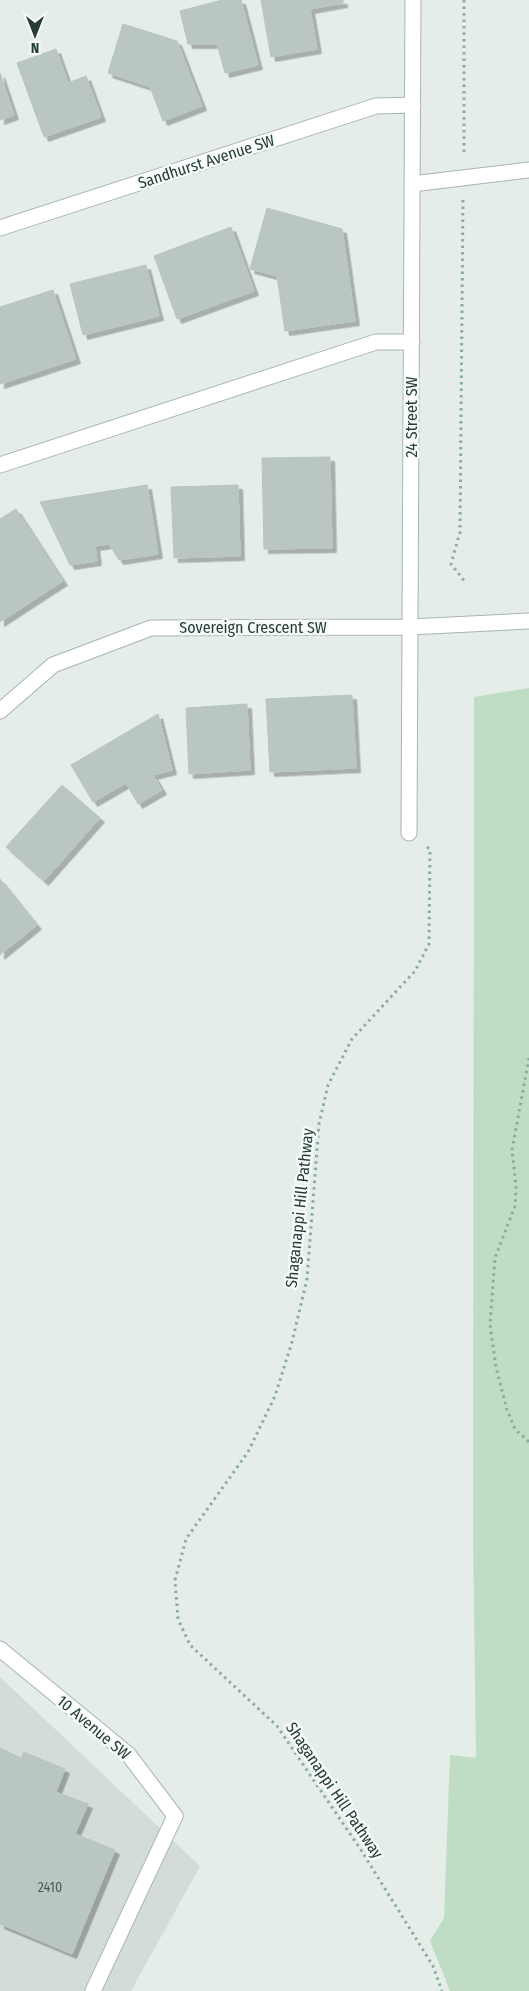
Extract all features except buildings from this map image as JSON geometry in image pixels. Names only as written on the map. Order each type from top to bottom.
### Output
[{"type":"street","name":"24 Street SW","points":[[409,833],[413,0]]},
{"type":"street","name":"Sandhurst Avenue SW","points":[[0,228],[376,106],[413,105]]},
{"type":"street","points":[[412,184],[529,170]]},
{"type":"street","points":[[0,465],[376,342],[412,342]]},
{"type":"street","name":"Sovereign Crescent SW","points":[[0,711],[53,665],[151,628],[410,626],[529,621]]},
{"type":"street","name":"10 Avenue SW","points":[[0,1649],[128,1754],[175,1816],[93,1991]]},
{"type":"path","points":[[464,0],[460,532],[451,564],[466,583]]},
{"type":"path","name":"Shaganappi Hill Pathway","points":[[409,833],[430,849],[429,944],[415,971],[352,1039],[328,1085],[319,1124],[307,1279],[292,1342],[274,1396],[248,1452],[186,1539],[175,1580],[178,1619],[190,1645],[277,1726],[362,1850],[433,1966],[442,1991]]},
{"type":"path","points":[[529,1058],[512,1150],[516,1186],[514,1206],[495,1258],[490,1324],[496,1367],[507,1410],[514,1429],[529,1442]]},
{"type":"shaded area","points":[[0,1677],[200,1866],[131,1991],[0,1991]]},
{"type":"green space","points":[[529,688],[529,1991],[450,1991],[430,1941],[444,1918],[450,1755],[476,1758],[473,1536],[474,697]]}]
